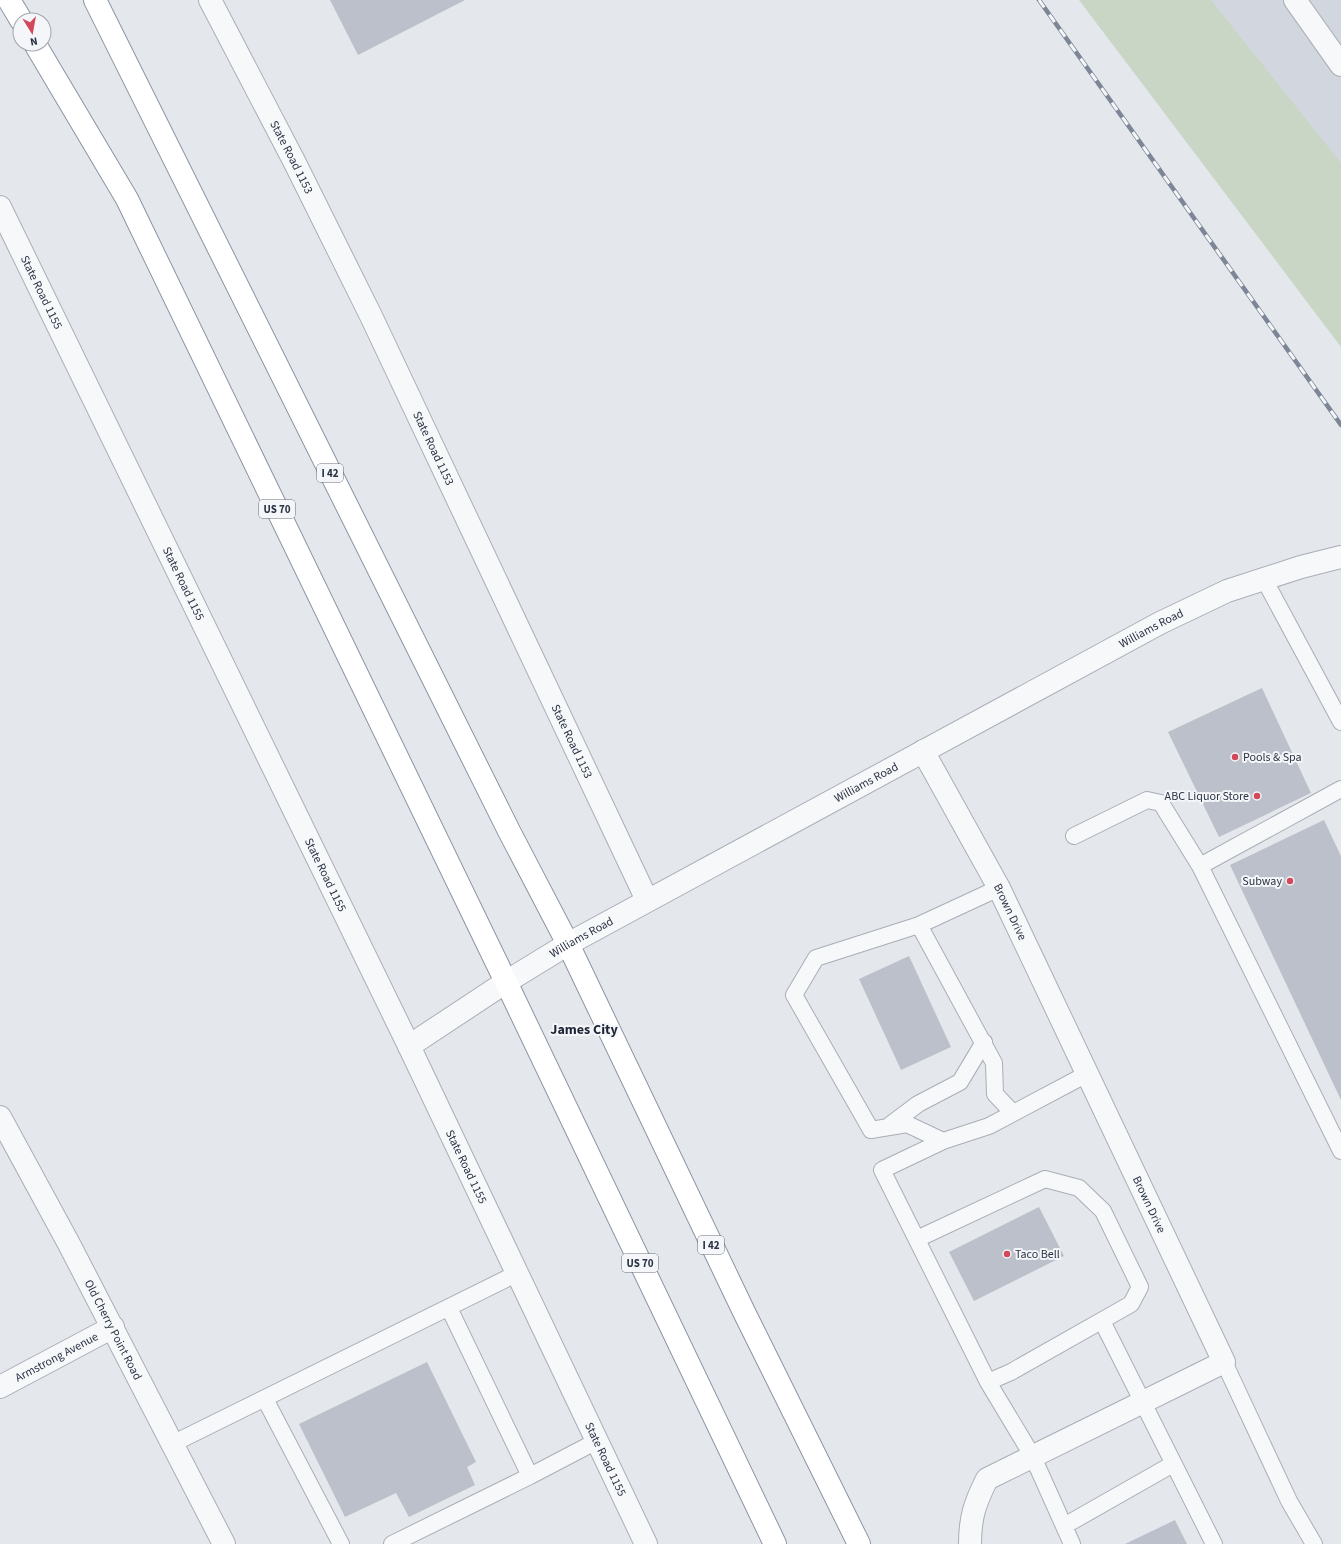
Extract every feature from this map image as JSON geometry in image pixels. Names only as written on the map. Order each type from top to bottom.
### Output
[{"type":"highway","points":[[9,0],[16,12]]},
{"type":"highway","name":"I 42","points":[[95,0],[509,832],[568,944],[747,1320],[859,1544]]},
{"type":"highway","name":"US 70","points":[[40,52],[127,199],[506,982],[775,1544]]},
{"type":"street","name":"State Road 1153","points":[[210,0],[294,161],[371,316],[647,900]]},
{"type":"street","points":[[1295,0],[1341,65]]},
{"type":"street","name":"State Road 1155","points":[[0,207],[409,1046],[646,1544]]},
{"type":"street","name":"Williams Road","points":[[409,1046],[506,982],[568,944],[1160,623],[1227,591],[1341,557]]},
{"type":"street","name":"Brown Drive","points":[[923,751],[1000,888],[1224,1362]]},
{"type":"street","name":"Old Cherry Point Road","points":[[0,1117],[112,1326],[224,1544]]},
{"type":"street","name":"Armstrong Avenue","points":[[0,1387],[112,1326]]},
{"type":"street","points":[[970,1544],[970,1526],[976,1501],[987,1479],[1224,1362]]},
{"type":"lane","points":[[1264,579],[1341,722]]},
{"type":"lane","points":[[1200,866],[1341,789]]},
{"type":"lane","points":[[1074,836],[1148,800],[1161,802],[1200,866],[1341,1151]]},
{"type":"lane","points":[[943,1141],[907,1124],[871,1130],[794,995],[816,958],[919,925],[1000,888]]},
{"type":"lane","points":[[919,925],[984,1042],[994,1063],[996,1094],[1013,1113]]},
{"type":"lane","points":[[888,1127],[918,1104],[960,1082],[984,1042]]},
{"type":"lane","points":[[1072,1544],[1033,1457],[988,1382],[882,1170],[943,1141],[989,1126],[1088,1074]]},
{"type":"lane","points":[[917,1239],[1045,1179],[1079,1188],[1103,1211],[1140,1287],[1131,1304],[1011,1372],[988,1382]]},
{"type":"lane","points":[[172,1444],[518,1273]]},
{"type":"lane","points":[[449,1308],[530,1476]]},
{"type":"lane","points":[[1102,1321],[1214,1544]]},
{"type":"lane","points":[[1224,1362],[1289,1501],[1314,1544]]},
{"type":"lane","points":[[265,1399],[341,1544]]},
{"type":"lane","points":[[392,1544],[597,1441]]},
{"type":"lane","points":[[1064,1526],[1173,1464]]},
{"type":"shaded area","points":[[1171,0],[1341,0],[1341,238]]},
{"type":"green space","points":[[1079,0],[1211,0],[1341,163],[1341,347]]},
{"type":"building","points":[[330,0],[465,0],[358,55]]},
{"type":"building","points":[[1262,688],[1311,793],[1219,837],[1168,732]]},
{"type":"building","points":[[1324,820],[1341,856],[1341,1100],[1230,865]]},
{"type":"building","points":[[909,956],[951,1047],[901,1070],[859,979]]},
{"type":"building","name":"Taco Bell","points":[[1039,1207],[1064,1256],[974,1301],[949,1252]]},
{"type":"building","points":[[427,1362],[476,1462],[467,1467],[475,1485],[409,1517],[396,1493],[345,1517],[299,1424]]},
{"type":"building","points":[[1175,1520],[1187,1544],[1125,1544]]},
{"type":"railway","points":[[1039,0],[1341,425]]},
{"type":"place","name":"Pools & Spa","points":[[1235,757]]},
{"type":"place","name":"ABC Liquor Store","points":[[1257,796]]},
{"type":"place","name":"Subway","points":[[1290,881]]},
{"type":"place","name":"Taco Bell","points":[[1007,1254]]},
{"type":"district","name":"James City","points":[[584,1030]]}]
